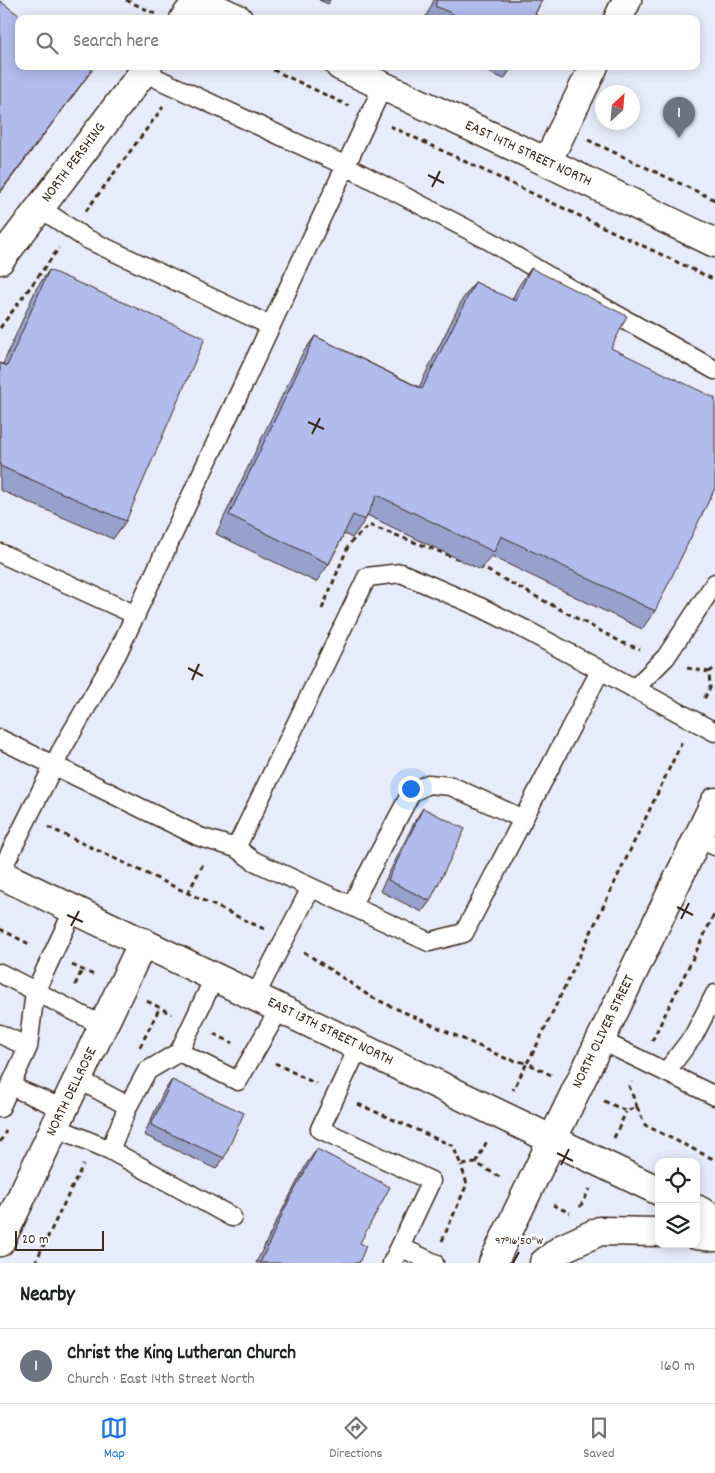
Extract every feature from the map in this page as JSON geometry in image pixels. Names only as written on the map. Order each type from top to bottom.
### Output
[{"type":"main road","points":[[187,15],[198,0],[230,15]]},
{"type":"main road","points":[[620,15],[627,0]]},
{"type":"main road","name":"NORTH PERSHING","points":[[0,260],[145,70]]},
{"type":"main road","name":"EAST 14TH STREET NORTH","points":[[349,70],[547,162],[715,243]]},
{"type":"main road","points":[[547,162],[592,70]]},
{"type":"main road","name":"NORTH OLIVER STREET","points":[[493,1263],[600,1040],[706,842],[715,802]]},
{"type":"main road","name":"EAST 13TH STREET NORTH","points":[[0,873],[655,1189]]},
{"type":"main road","name":"NORTH DELLROSE","points":[[0,1242],[143,942]]},
{"type":"main road","points":[[700,1211],[715,1218]]},
{"type":"main road","points":[[544,1263],[563,1248],[600,1232],[655,1232]]},
{"type":"main road","points":[[700,1235],[715,1237]]},
{"type":"lane","points":[[148,70],[180,88],[346,166],[490,241],[715,370]]},
{"type":"lane","points":[[0,873],[54,765],[117,654],[136,615],[383,86]]},
{"type":"lane","points":[[40,208],[85,238],[271,326]]},
{"type":"lane","points":[[0,553],[136,615]]},
{"type":"lane","points":[[236,848],[367,577],[401,573],[482,608],[715,732]]},
{"type":"lane","points":[[634,689],[666,657],[715,583]]},
{"type":"lane","points":[[0,739],[200,837],[236,848],[254,861],[429,942],[464,933],[600,671]]},
{"type":"lane","points":[[351,906],[411,793],[428,784],[451,786],[523,819]]},
{"type":"lane","points":[[255,996],[311,888]]},
{"type":"lane","points":[[0,1108],[28,1047],[35,992],[74,909]]},
{"type":"lane","points":[[0,974],[104,1026]]},
{"type":"lane","points":[[110,1150],[128,1106],[147,1071],[179,1052],[215,976]]},
{"type":"lane","points":[[666,1072],[694,1035],[715,994]]},
{"type":"lane","points":[[179,1052],[238,1081],[280,1008]]},
{"type":"lane","points":[[0,1034],[28,1047]]},
{"type":"lane","points":[[600,1040],[715,1096]]},
{"type":"lane","points":[[359,1046],[320,1129],[431,1181],[392,1263]]},
{"type":"lane","points":[[78,1079],[128,1106]]},
{"type":"lane","points":[[10,1086],[110,1150],[232,1217]]},
{"type":"lane","points":[[400,1247],[433,1262]]},
{"type":"path","points":[[126,0],[157,15]]},
{"type":"path","points":[[273,70],[715,280]]},
{"type":"path","points":[[0,328],[159,113],[180,88]]},
{"type":"path","points":[[563,129],[715,200]]},
{"type":"path","points":[[319,616],[349,544],[370,525],[463,561]]},
{"type":"path","points":[[471,564],[623,643],[666,657],[687,668],[709,672],[715,668]]},
{"type":"path","points":[[527,1062],[710,688],[709,672]]},
{"type":"path","points":[[188,893],[215,842]]},
{"type":"path","points":[[637,1107],[645,1125],[715,1160]]},
{"type":"path","points":[[433,1262],[467,1184],[461,1165]]},
{"type":"building","points":[[437,0],[542,0],[535,14],[537,15],[455,15],[435,6]]},
{"type":"building","points":[[0,1],[19,15],[15,15],[15,70],[92,70],[0,192]]},
{"type":"building","points":[[531,268],[627,316],[611,348],[715,398],[715,488],[655,611],[501,536],[494,552],[377,495],[365,520],[353,515],[329,564],[229,515],[315,336],[422,389],[475,282],[515,301]]},
{"type":"building","points":[[49,270],[205,338],[126,521],[0,466],[0,363],[7,366]]},
{"type":"building","points":[[423,808],[465,829],[430,901],[388,880]]},
{"type":"building","points":[[172,1080],[244,1113],[224,1158],[151,1125]]},
{"type":"building","points":[[317,1149],[390,1187],[360,1243],[366,1246],[359,1263],[260,1263],[285,1208]]},
{"type":"place","name":"Christ the King Lutheran Church","points":[[679,138]]}]
